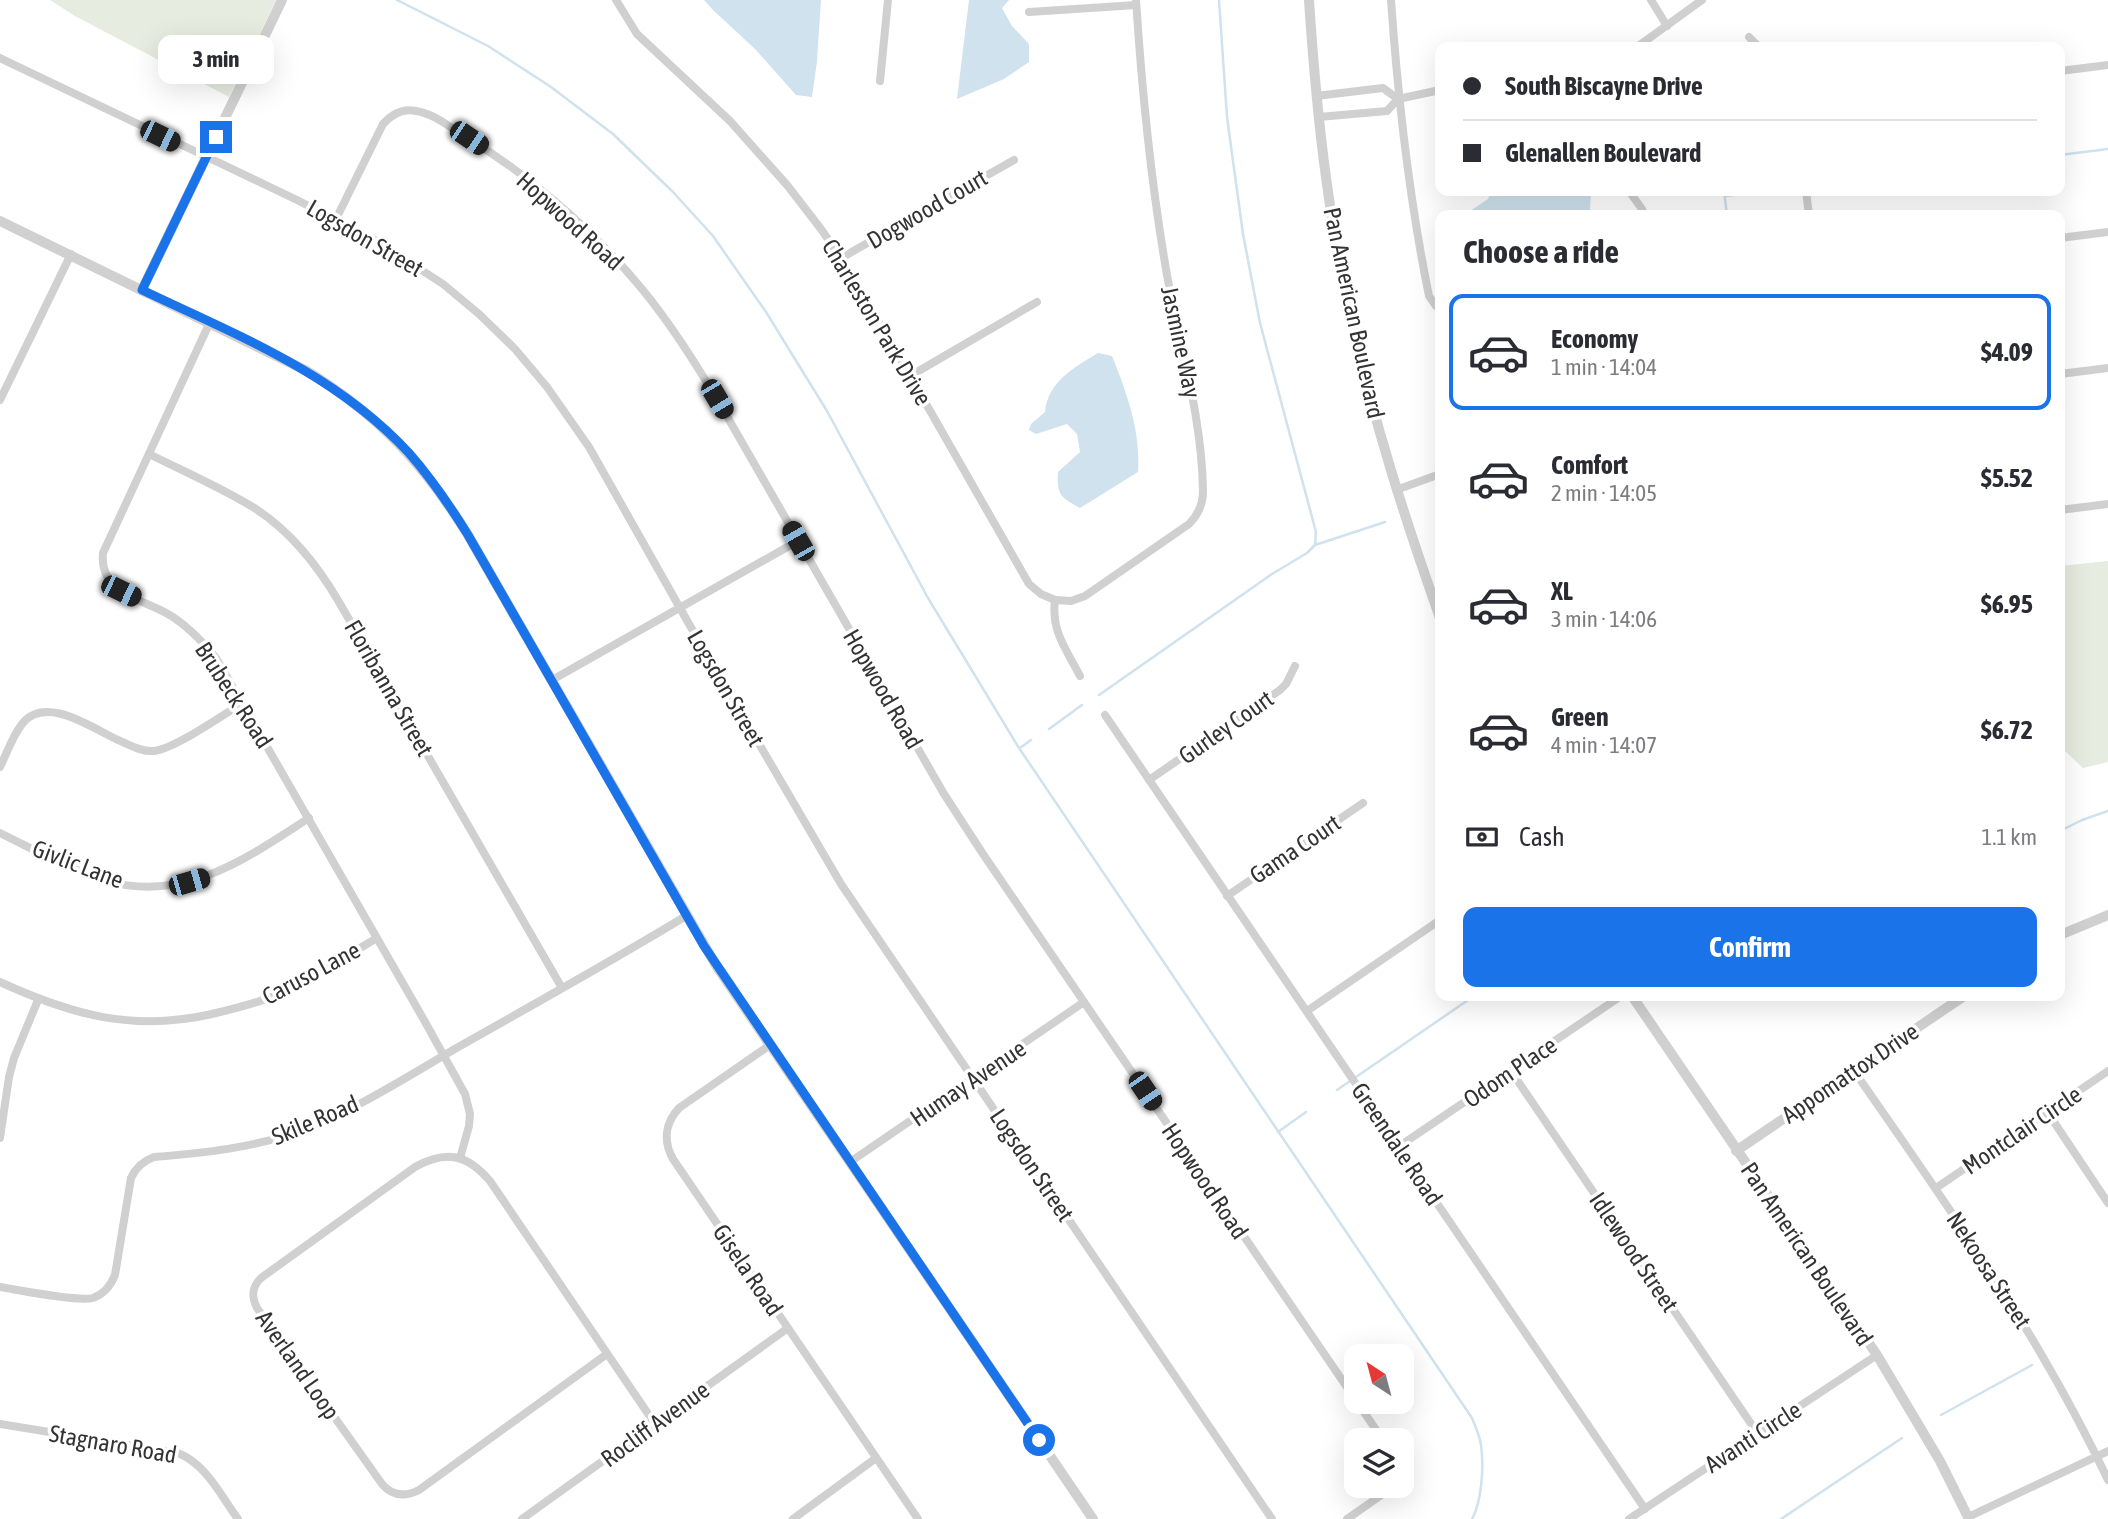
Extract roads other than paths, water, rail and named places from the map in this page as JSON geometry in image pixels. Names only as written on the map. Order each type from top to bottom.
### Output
[{"type":"street","points":[[142,290],[282,0]]},
{"type":"street","name":"Charleston Park Drive","points":[[617,0],[637,34],[718,108],[805,207],[841,258],[1030,584],[1041,594],[1055,600]]},
{"type":"street","points":[[880,81],[888,0]]},
{"type":"street","name":"Pan American Boulevard","points":[[1309,0],[1316,96],[1331,212],[1350,316],[1396,490],[1435,603]]},
{"type":"street","points":[[1391,0],[1405,154],[1429,296],[1435,305]]},
{"type":"street","points":[[1651,0],[1667,26]]},
{"type":"street","points":[[1644,42],[1702,0]]},
{"type":"street","points":[[1029,12],[1136,2]]},
{"type":"street","name":"Jasmine Way","points":[[1055,600],[1071,601],[1091,593],[1189,524],[1198,514],[1203,500],[1199,424],[1168,278],[1152,178],[1144,114],[1136,2]]},
{"type":"street","points":[[1749,37],[1754,42]]},
{"type":"street","name":"Logsdon Street","points":[[0,58],[375,240],[433,276],[479,314],[515,349],[547,387],[589,447],[841,884],[1272,1519]]},
{"type":"street","points":[[2065,70],[2108,65]]},
{"type":"street","points":[[1316,96],[1383,88],[1398,99]]},
{"type":"street","points":[[1319,117],[1387,111],[1398,99],[1435,91]]},
{"type":"street","name":"Hopwood Road","points":[[336,219],[383,124],[395,114],[414,110],[426,113],[487,150],[558,205],[590,233],[647,296],[694,361],[944,794],[1374,1428]]},
{"type":"street","name":"Dogwood Court","points":[[841,258],[1014,160]]},
{"type":"street","points":[[0,221],[286,359],[326,382],[370,416],[409,453],[454,512],[718,967],[1093,1519]]},
{"type":"street","points":[[2065,237],[2108,232]]},
{"type":"street","points":[[0,400],[3,385],[71,254]]},
{"type":"street","points":[[910,376],[1037,302]]},
{"type":"street","name":"Brubeck Road","points":[[210,322],[103,553],[104,571],[114,586],[167,613],[194,633],[216,658],[465,1094],[470,1114],[460,1158]]},
{"type":"street","points":[[2065,373],[2108,368]]},
{"type":"street","name":"Floribanna Street","points":[[149,454],[257,510],[289,537],[318,569],[562,988]]},
{"type":"street","points":[[1396,490],[1435,476]]},
{"type":"street","points":[[2065,509],[2108,504]]},
{"type":"street","points":[[552,680],[798,541]]},
{"type":"street","points":[[1055,600],[1055,628],[1080,676]]},
{"type":"street","name":"Gurley Court","points":[[1149,780],[1280,690],[1295,666]]},
{"type":"street","points":[[0,767],[22,723],[42,711],[59,712],[136,748],[153,751],[172,745],[243,703]]},
{"type":"street","points":[[1105,716],[1149,780]]},
{"type":"street","name":"Greendale Road","points":[[1149,780],[1645,1509]]},
{"type":"street","name":"Gama Court","points":[[1227,896],[1363,803]]},
{"type":"street","name":"Givlic Lane","points":[[0,833],[105,880],[158,886],[189,882],[218,872],[309,818]]},
{"type":"street","points":[[2065,932],[2108,915]]},
{"type":"street","name":"Skile Road","points":[[0,1286],[83,1299],[101,1294],[115,1275],[131,1178],[145,1160],[232,1149],[299,1131],[343,1112],[686,916]]},
{"type":"street","points":[[1307,1011],[1435,923]]},
{"type":"street","name":"Caruso Lane","points":[[0,982],[38,1000],[111,1020],[152,1022],[192,1018],[274,996],[377,938]]},
{"type":"street","points":[[0,1138],[14,1058],[38,1000]]},
{"type":"street","name":"Odom Place","points":[[1398,1147],[1614,1001]]},
{"type":"street","name":"Pan American Boulevard","points":[[1635,1001],[1877,1355],[1940,1461],[1967,1518]]},
{"type":"street","name":"Appomattox Drive","points":[[1736,1150],[1957,1001]]},
{"type":"street","name":"Humay Avenue","points":[[850,1162],[1084,1002]]},
{"type":"street","name":"Gisela Road","points":[[770,1045],[679,1108],[669,1122],[666,1141],[673,1159],[918,1519]]},
{"type":"street","name":"Idlewood Street","points":[[1511,1071],[1758,1434]]},
{"type":"street","name":"Nekoosa Street","points":[[1854,1071],[1936,1188],[2026,1325],[2108,1480]]},
{"type":"street","name":"Montclair Circle","points":[[1936,1188],[2108,1071]]},
{"type":"street","points":[[2048,1113],[2108,1203]]},
{"type":"street","name":"Averland Loop","points":[[460,1158],[435,1158],[415,1167],[261,1278],[254,1289],[257,1308],[382,1484],[396,1494],[411,1494],[419,1490],[607,1354]]},
{"type":"street","points":[[460,1158],[475,1165],[490,1181],[655,1424]]},
{"type":"street","name":"Rocliff Avenue","points":[[522,1519],[788,1328]]},
{"type":"street","name":"Avanti Circle","points":[[1629,1519],[1877,1355]]},
{"type":"street","name":"Stagnaro Road","points":[[0,1424],[178,1453],[202,1469],[238,1519]]},
{"type":"street","points":[[1967,1518],[2108,1451]]},
{"type":"street","points":[[793,1519],[876,1458]]},
{"type":"street","points":[[1347,1519],[1377,1498]]},
{"type":"water","points":[[704,0],[821,0],[812,97],[796,95],[755,49]]},
{"type":"water","points":[[969,0],[1009,0],[1002,8],[1012,26],[1029,44],[1029,62],[1004,79],[957,99]]},
{"type":"water","points":[[1489,196],[1591,196],[1590,210],[1472,210]]},
{"type":"water","points":[[1098,353],[1112,356],[1123,384],[1135,428],[1138,472],[1080,508],[1062,495],[1058,486],[1058,472],[1080,452],[1077,434],[1067,424],[1036,434],[1029,430],[1031,424],[1045,412],[1047,401],[1057,384],[1071,370]]},
{"type":"waterway","points":[[397,0],[488,46],[551,87],[613,134],[673,192],[713,236],[766,312],[827,411],[928,598],[1019,748],[1472,1418],[1480,1442],[1482,1463],[1480,1493],[1472,1519]]},
{"type":"waterway","points":[[1099,695],[1315,545],[1316,532],[1260,323],[1243,234],[1227,117],[1219,0]]},
{"type":"waterway","points":[[2065,154],[2108,149]]},
{"type":"waterway","points":[[1725,196],[1726,210]]},
{"type":"waterway","points":[[1315,545],[1385,522]]},
{"type":"waterway","points":[[1049,729],[1082,705]]},
{"type":"waterway","points":[[1020,748],[1031,740]]},
{"type":"waterway","points":[[2065,828],[2108,811]]},
{"type":"waterway","points":[[1356,1077],[1467,1001]]},
{"type":"waterway","points":[[1337,1090],[1350,1081]]},
{"type":"waterway","points":[[1278,1132],[1306,1112]]},
{"type":"waterway","points":[[1941,1415],[2032,1365]]},
{"type":"waterway","points":[[1781,1519],[1902,1438]]}]
